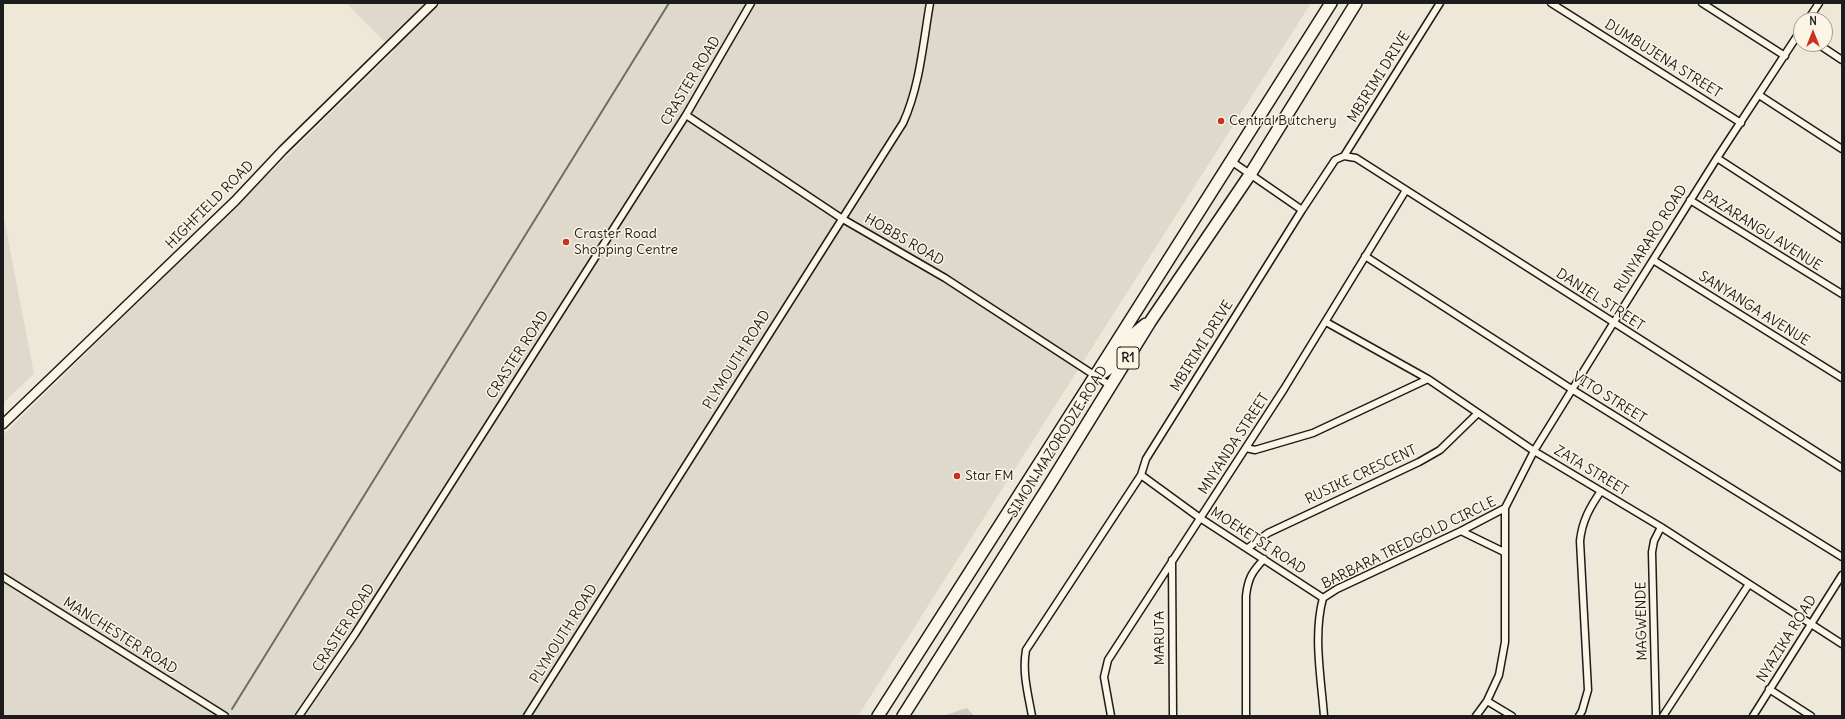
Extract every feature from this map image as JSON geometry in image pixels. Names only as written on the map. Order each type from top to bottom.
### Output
[{"type":"highway","name":"SIMON MAZORODZE ROAD","points":[[878,716],[1331,3]]},
{"type":"highway","name":"SIMON MAZORODZE ROAD","points":[[903,716],[1150,322],[1251,173],[1356,3]]},
{"type":"highway","points":[[1095,376],[1103,374],[1111,368],[1128,339],[1150,322]]},
{"type":"street","name":"HIGHFIELD ROAD","points":[[3,424],[235,201],[283,150],[432,3]]},
{"type":"street","name":"CRASTER ROAD","points":[[299,716],[355,634],[686,115],[751,3]]},
{"type":"street","name":"PLYMOUTH ROAD","points":[[527,716],[841,218],[903,123],[910,108],[916,83],[930,3]]},
{"type":"street","name":"MBIRIMI DRIVE","points":[[1032,716],[1024,672],[1026,650],[1141,475],[1146,459],[1302,210],[1335,160],[1344,156],[1440,3]]},
{"type":"street","name":"DUMBUJENA STREET","points":[[1552,3],[1740,123]]},
{"type":"street","points":[[1702,3],[1785,56]]},
{"type":"street","points":[[1813,12],[1819,3]]},
{"type":"street","name":"RUNYARARO ROAD","points":[[1505,508],[1534,451],[1716,158],[1793,43]]},
{"type":"street","points":[[1830,52],[1842,60]]},
{"type":"street","points":[[1759,95],[1842,149]]},
{"type":"street","name":"HOBBS ROAD","points":[[686,115],[841,218],[945,278],[1111,386]]},
{"type":"street","name":"DANIEL STREET","points":[[1344,156],[1356,158],[1842,468]]},
{"type":"street","points":[[1716,158],[1841,237]]},
{"type":"street","points":[[1231,161],[1251,173],[1302,210]]},
{"type":"street","name":"MNYANDA STREET","points":[[1111,716],[1104,677],[1108,660],[1326,322],[1406,190]]},
{"type":"street","name":"PAZARANGU AVENUE","points":[[1690,200],[1842,294]]},
{"type":"street","name":"VITO STREET","points":[[1365,256],[1573,390],[1842,557]]},
{"type":"street","name":"SANYANGA AVENUE","points":[[1653,260],[1842,378]]},
{"type":"street","name":"ZATA STREET","points":[[1326,322],[1428,379],[1534,451],[1661,527],[1842,644]]},
{"type":"street","points":[[1246,448],[1255,450],[1313,433],[1428,379]]},
{"type":"street","name":"RUSIKE CRESCENT","points":[[1248,548],[1268,533],[1419,462],[1440,450],[1478,414]]},
{"type":"street","name":"MOEKETSI ROAD","points":[[1141,475],[1200,518],[1323,598]]},
{"type":"street","points":[[1579,716],[1582,712],[1588,690],[1580,541],[1581,528],[1591,506],[1601,491]]},
{"type":"street","name":"BARBARA TREDGOLD CIRCLE","points":[[1324,716],[1319,637],[1319,615],[1323,598],[1338,589],[1461,531],[1505,508],[1505,642],[1499,675],[1487,701],[1476,716]]},
{"type":"street","name":"MAGWENDE","points":[[1656,716],[1652,552],[1654,541],[1661,527]]},
{"type":"street","points":[[1461,531],[1504,552]]},
{"type":"street","points":[[1246,716],[1246,596],[1248,582],[1252,571],[1264,559]]},
{"type":"street","name":"MARUTA","points":[[1172,560],[1173,716]]},
{"type":"street","name":"NYAZIKA ROAD","points":[[1753,716],[1842,575]]},
{"type":"street","name":"MANCHESTER ROAD","points":[[3,577],[225,716]]},
{"type":"street","points":[[1663,716],[1749,584]]},
{"type":"street","points":[[1769,689],[1811,716]]},
{"type":"street","points":[[1487,701],[1512,716]]},
{"type":"shaded area","points":[[346,3],[1311,3],[858,716],[3,716],[3,435],[394,51]]},
{"type":"shaded area","points":[[3,213],[34,374],[3,403]]},
{"type":"shaded area","points":[[967,708],[974,716],[945,716],[946,715]]},
{"type":"waterway","points":[[232,709],[669,3]]},
{"type":"place","name":"Central Butchery","points":[[1221,121]]},
{"type":"place","name":"Craster Road Shopping Centre","points":[[566,242]]},
{"type":"place","name":"Star FM","points":[[957,476]]}]
